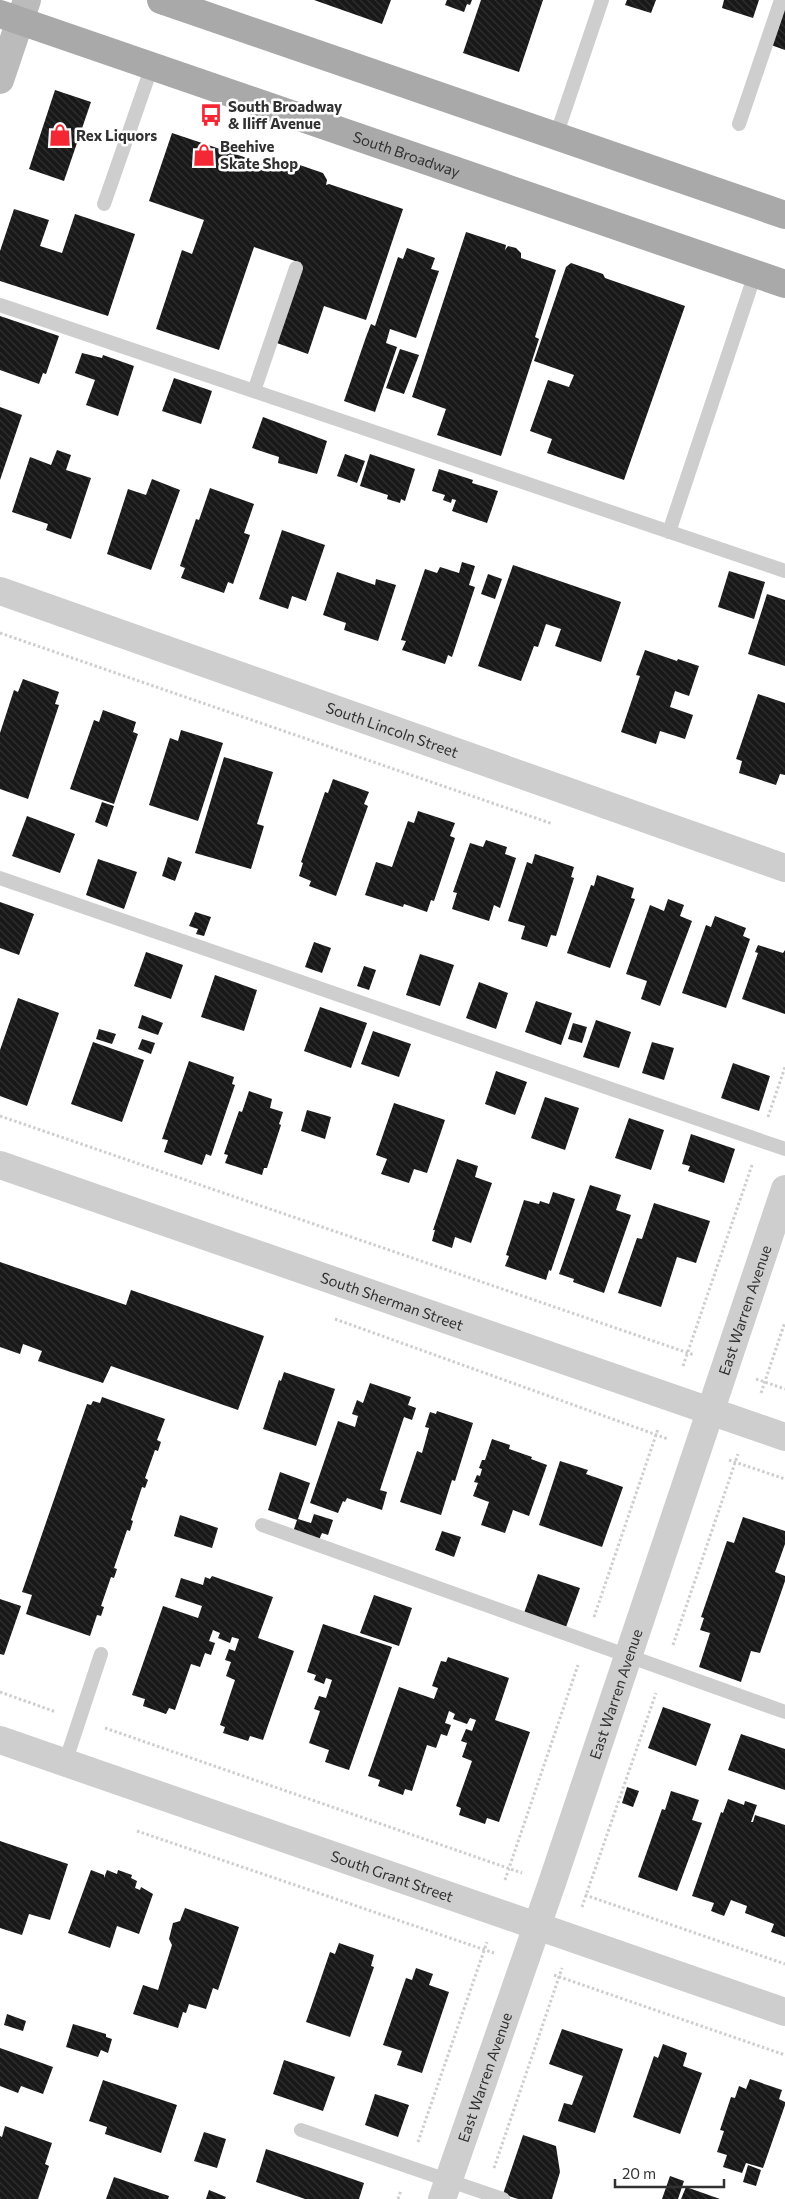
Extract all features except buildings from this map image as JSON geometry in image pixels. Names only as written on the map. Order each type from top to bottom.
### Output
[{"type":"main road","points":[[161,0],[556,136],[784,210]]},
{"type":"main road","name":"South Broadway","points":[[15,12],[152,66],[785,284]]},
{"type":"street","points":[[0,80],[15,12]]},
{"type":"street","name":"South Lincoln Street","points":[[0,591],[785,868]]},
{"type":"street","name":"South Sherman Street","points":[[0,1165],[785,1437]]},
{"type":"street","name":"East Warren Avenue","points":[[445,2190],[537,1927],[785,1188]]},
{"type":"street","name":"South Grant Street","points":[[0,1740],[785,2012]]},
{"type":"lane","points":[[556,136],[602,0]]},
{"type":"lane","points":[[739,124],[781,0]]},
{"type":"lane","points":[[104,204],[152,66]]},
{"type":"lane","points":[[254,391],[296,268]]},
{"type":"lane","points":[[668,532],[755,274]]},
{"type":"lane","points":[[0,306],[785,571]]},
{"type":"lane","points":[[0,878],[785,1149]]},
{"type":"lane","points":[[262,1526],[785,1712]]},
{"type":"lane","points":[[65,1763],[101,1654]]},
{"type":"lane","points":[[300,2130],[409,2167],[445,2190],[485,2193],[503,2199]]},
{"type":"path","points":[[0,633],[561,826]]},
{"type":"path","points":[[683,1366],[785,1067]]},
{"type":"path","points":[[0,1116],[696,1356]]},
{"type":"path","points":[[760,1396],[785,1322]]},
{"type":"path","points":[[750,1377],[785,1389]]},
{"type":"path","points":[[723,1458],[785,1479]]},
{"type":"path","points":[[0,1692],[528,1875]]},
{"type":"path","points":[[137,1830],[499,1955]]},
{"type":"path","points":[[580,1893],[785,1964]]},
{"type":"path","points":[[398,2199],[489,1934]]},
{"type":"path","points":[[485,2193],[564,1963]]},
{"type":"path","points":[[549,1973],[785,2054]]},
{"type":"place","name":"South Broadway & Iliff Avenue","points":[[211,115]]},
{"type":"place","name":"Rex Liquors","points":[[60,135]]},
{"type":"place","name":"Beehive Skate Shop","points":[[204,155]]}]
